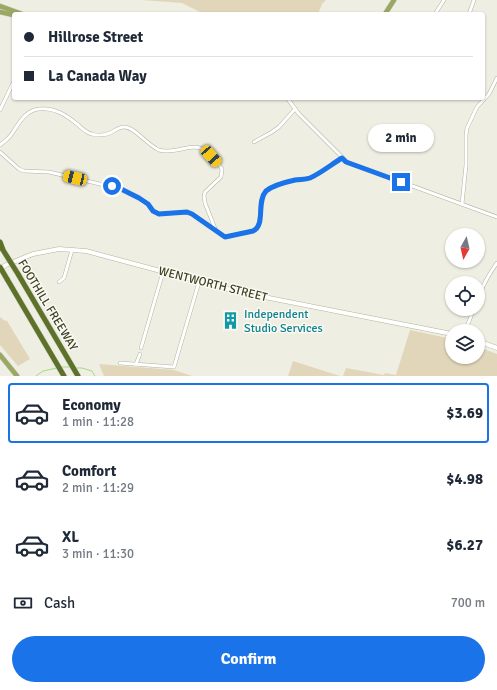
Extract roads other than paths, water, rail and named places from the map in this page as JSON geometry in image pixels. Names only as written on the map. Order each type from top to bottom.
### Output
[{"type":"highway","name":"FOOTHILL FREEWAY","points":[[0,243],[78,376]]},
{"type":"highway","name":"FOOTHILL FREEWAY","points":[[0,268],[64,376]]},
{"type":"main road","points":[[386,12],[394,0]]},
{"type":"main road","points":[[0,6],[16,12]]},
{"type":"main road","points":[[0,12],[12,15]]},
{"type":"main road","name":"WENTWORTH STREET","points":[[0,268],[33,254],[59,249],[86,252],[239,292],[445,333]]},
{"type":"main road","points":[[485,344],[497,348]]},
{"type":"main road","points":[[0,355],[17,376]]},
{"type":"street","points":[[436,12],[444,0]]},
{"type":"street","points":[[470,12],[474,0]]},
{"type":"street","points":[[485,98],[489,94],[497,78]]},
{"type":"street","points":[[0,110],[12,85]]},
{"type":"street","points":[[288,100],[295,109],[346,162],[497,217]]},
{"type":"street","points":[[462,204],[466,165],[467,128],[477,107],[483,100]]},
{"type":"street","points":[[0,146],[10,136],[23,118],[33,110],[42,108],[62,113],[86,131],[94,135],[105,135],[118,128],[126,127],[136,132],[145,141],[164,151],[201,148],[209,153],[222,170],[221,177],[205,192],[204,196],[217,231]]},
{"type":"street","points":[[254,142],[276,130],[295,109]]},
{"type":"street","points":[[0,152],[19,169],[24,171],[49,172],[121,189],[139,198],[148,204],[153,211],[159,214],[187,212],[225,237],[253,231],[258,227],[260,221],[260,206],[264,194],[269,189],[284,183],[310,178],[342,158]]},
{"type":"street","points":[[59,282],[64,278],[72,250]]},
{"type":"street","points":[[485,282],[497,264]]},
{"type":"street","points":[[141,348],[163,272]]},
{"type":"street","points":[[120,363],[174,367],[199,282]]},
{"type":"street","points":[[136,364],[140,354]]},
{"type":"waterway","points":[[61,367],[71,367]]},
{"type":"waterway","points":[[36,376],[43,371],[57,368]]},
{"type":"waterway","points":[[76,368],[92,371],[95,376]]},
{"type":"place","name":"Independent Studio Services","points":[[231,321]]}]
